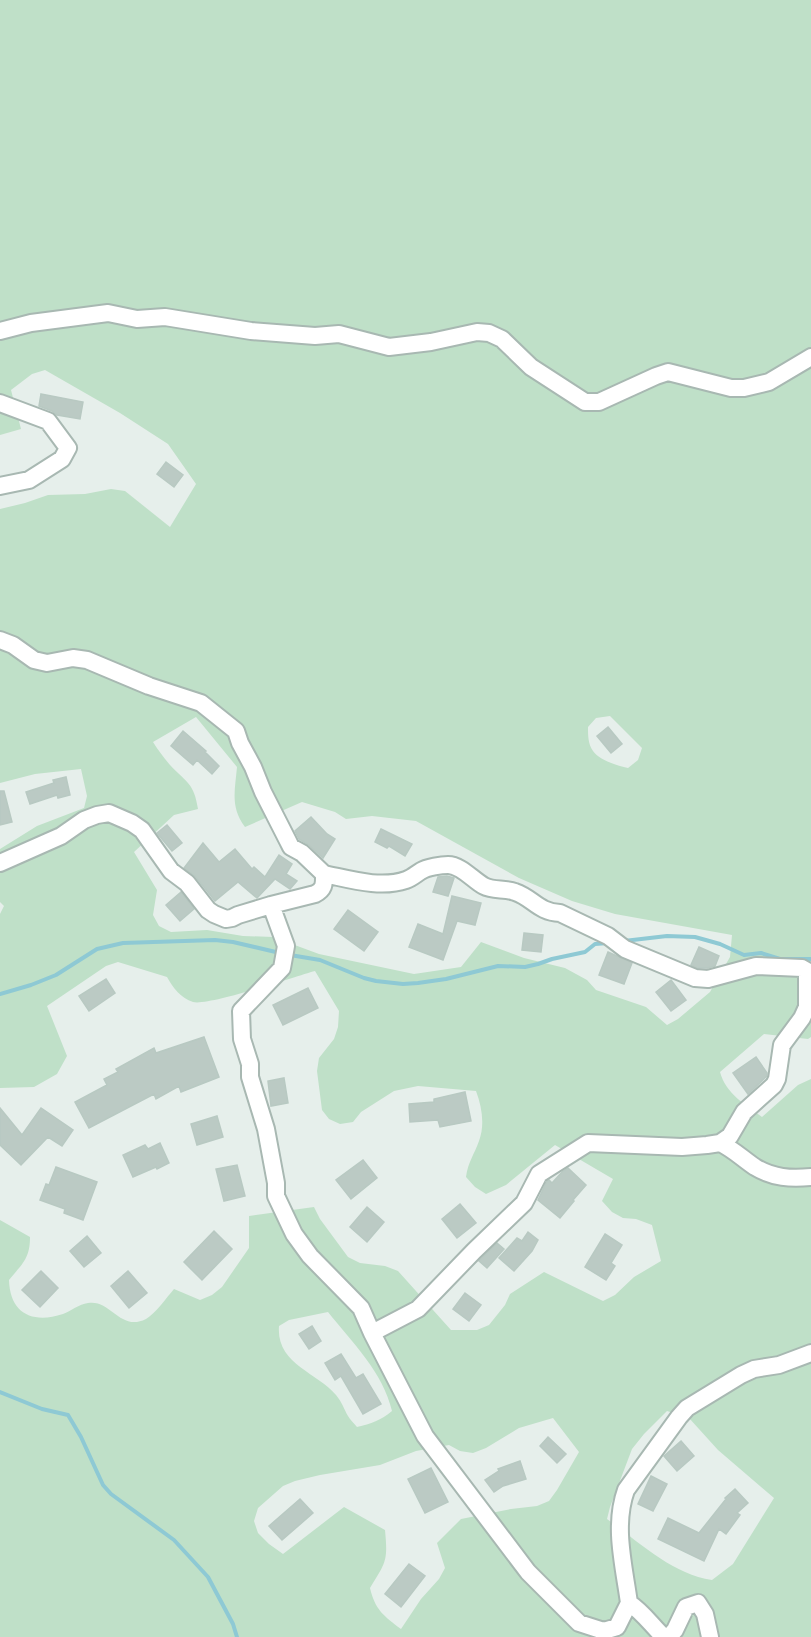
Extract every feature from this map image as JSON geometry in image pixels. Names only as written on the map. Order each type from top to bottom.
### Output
[{"type":"street","points":[[0,331],[31,323],[108,313],[137,318],[165,317],[251,331],[315,336],[339,334],[389,346],[430,342],[477,332],[489,333],[502,339],[531,367],[585,402],[599,402],[668,372],[731,388],[744,388],[769,382],[811,357]]},
{"type":"street","points":[[0,403],[48,421],[68,448],[62,459],[29,480],[0,486]]},
{"type":"street","points":[[0,640],[13,645],[34,660],[47,663],[73,658],[87,660],[149,686],[201,703],[236,730],[240,743],[291,847],[324,874],[365,882],[394,882],[406,880],[422,870],[450,865],[462,870],[490,889],[516,892],[539,908],[560,913],[608,936],[625,950],[686,975],[701,979],[756,966],[802,968],[807,971],[807,1006],[802,1018],[782,1045],[777,1079],[774,1085],[744,1112],[730,1136],[720,1143],[682,1147],[588,1143],[539,1174],[525,1203],[418,1309],[372,1333]]},
{"type":"street","points":[[0,863],[61,836],[84,820],[109,813],[142,830],[171,871],[187,884],[208,910],[226,919],[321,891],[324,886],[324,874]]},
{"type":"street","points":[[271,905],[286,946],[282,968],[241,1011],[242,1039],[250,1064],[250,1077],[266,1129],[276,1183],[276,1196],[294,1234],[310,1256],[361,1308],[425,1436],[528,1572],[579,1623],[585,1632],[604,1631],[617,1627],[629,1603],[620,1530],[622,1502],[626,1490],[679,1417],[687,1408],[741,1375],[779,1365],[811,1353]]},
{"type":"street","points":[[720,1143],[758,1168],[782,1178],[811,1177]]},
{"type":"street","points":[[629,1603],[639,1609],[646,1619],[667,1637],[675,1630],[686,1607],[698,1603],[705,1614],[710,1637]]},
{"type":"green space","points":[[0,0],[811,0],[811,1037],[808,1039],[764,1034],[720,1072],[731,1092],[762,1117],[798,1085],[811,1079],[811,1637],[0,1637],[0,1220],[30,1237],[27,1256],[9,1280],[10,1292],[25,1314],[42,1318],[63,1314],[88,1303],[96,1303],[122,1319],[137,1322],[153,1313],[174,1289],[200,1300],[212,1295],[222,1287],[249,1248],[249,1216],[314,1207],[348,1257],[360,1263],[385,1266],[398,1271],[451,1330],[477,1330],[489,1325],[505,1305],[510,1294],[544,1272],[603,1301],[615,1295],[634,1277],[661,1261],[652,1225],[636,1219],[623,1218],[612,1212],[602,1201],[613,1179],[555,1145],[506,1185],[486,1194],[475,1187],[466,1177],[482,1129],[481,1110],[476,1091],[418,1086],[394,1091],[361,1112],[353,1122],[340,1124],[329,1119],[322,1110],[317,1071],[319,1058],[334,1039],[338,1027],[339,1011],[315,971],[233,996],[193,1002],[178,992],[167,977],[118,962],[106,966],[47,1006],[67,1056],[57,1074],[34,1087],[0,1088],[0,914],[4,906],[0,902],[0,849],[37,826],[84,808],[87,796],[81,769],[35,774],[0,783],[0,509],[48,495],[85,494],[111,489],[125,491],[170,527],[196,484],[168,444],[120,413],[45,370],[32,374],[11,390],[21,429],[0,435]],"holes":[[[610,716],[642,748],[638,760],[628,768],[609,762],[596,754],[591,748],[588,736],[588,727],[596,718]],[[196,717],[237,767],[235,805],[245,827],[302,802],[335,812],[346,819],[372,816],[416,821],[519,878],[572,901],[615,914],[732,935],[730,957],[710,992],[678,1019],[667,1025],[646,1007],[596,990],[587,980],[565,968],[524,958],[481,942],[461,967],[414,974],[319,954],[273,937],[243,936],[207,930],[171,932],[159,926],[153,915],[157,890],[134,852],[174,815],[198,809],[192,788],[153,742]],[[328,1312],[374,1370],[382,1383],[392,1411],[376,1421],[357,1427],[336,1395],[299,1366],[284,1350],[279,1326],[289,1320]],[[667,1411],[689,1418],[718,1450],[774,1498],[733,1564],[712,1580],[697,1577],[670,1564],[607,1519],[632,1449]],[[553,1418],[579,1452],[549,1501],[537,1506],[461,1519],[437,1543],[445,1568],[401,1629],[381,1612],[370,1588],[385,1561],[385,1530],[344,1507],[283,1554],[258,1533],[254,1521],[258,1508],[283,1486],[295,1481],[380,1465],[416,1451],[449,1445],[460,1451],[473,1453],[486,1448],[519,1428]]]},
{"type":"building","points":[[41,394],[83,402],[80,419],[57,415],[39,406]]},
{"type":"building","points":[[166,462],[183,475],[174,487],[157,474]]},
{"type":"building","points":[[608,727],[622,744],[611,753],[597,736]]},
{"type":"building","points":[[183,731],[219,766],[212,774],[197,760],[193,765],[171,746]]},
{"type":"building","points":[[66,777],[70,795],[58,798],[57,795],[30,804],[26,792]]},
{"type":"building","points":[[0,791],[4,791],[12,822],[0,825]]},
{"type":"building","points":[[311,817],[335,839],[323,858],[299,839],[295,831]]},
{"type":"building","points":[[167,825],[182,843],[172,851],[157,833]]},
{"type":"building","points":[[381,829],[412,844],[405,856],[389,846],[387,848],[375,842]]},
{"type":"building","points":[[203,843],[219,862],[235,849],[252,869],[254,867],[265,877],[279,855],[292,864],[286,874],[297,881],[290,889],[275,879],[257,898],[238,882],[215,901],[195,876],[184,868]]},
{"type":"building","points":[[438,877],[454,878],[448,896],[433,892]]},
{"type":"building","points":[[181,892],[194,909],[180,921],[166,905]]},
{"type":"building","points":[[452,896],[481,903],[475,925],[457,921],[443,960],[409,947],[418,924],[443,934]]},
{"type":"building","points":[[348,910],[378,932],[364,951],[334,929]]},
{"type":"building","points":[[524,933],[543,935],[541,952],[522,950]]},
{"type":"building","points":[[699,947],[719,956],[715,966],[697,968],[691,965]]},
{"type":"building","points":[[608,952],[632,963],[624,984],[599,975]]},
{"type":"building","points":[[106,979],[115,993],[89,1011],[79,996]]},
{"type":"building","points":[[671,980],[686,1000],[671,1011],[656,992]]},
{"type":"building","points":[[308,988],[318,1008],[283,1025],[273,1005]]},
{"type":"building","points":[[204,1037],[219,1077],[181,1092],[179,1086],[156,1099],[154,1094],[89,1128],[75,1102],[107,1085],[104,1079],[118,1072],[116,1069],[154,1048],[156,1053]]},
{"type":"building","points":[[756,1057],[767,1076],[748,1094],[733,1073]]},
{"type":"building","points":[[284,1078],[288,1103],[271,1106],[268,1081]]},
{"type":"building","points":[[465,1092],[471,1121],[440,1127],[438,1120],[410,1122],[409,1104],[434,1102],[434,1099]]},
{"type":"building","points":[[0,1108],[22,1135],[41,1108],[73,1130],[62,1146],[48,1137],[21,1165],[0,1145]]},
{"type":"building","points":[[217,1116],[223,1137],[197,1145],[191,1124]]},
{"type":"building","points":[[160,1143],[169,1163],[133,1177],[123,1155],[145,1145],[148,1149]]},
{"type":"building","points":[[363,1160],[377,1178],[351,1199],[336,1180]]},
{"type":"building","points":[[237,1165],[245,1196],[224,1201],[216,1169]]},
{"type":"building","points":[[56,1167],[97,1182],[83,1220],[64,1213],[65,1209],[40,1200]]},
{"type":"building","points":[[568,1168],[586,1185],[560,1218],[538,1200],[547,1181],[552,1183]]},
{"type":"building","points":[[460,1204],[476,1223],[457,1238],[442,1219]]},
{"type":"building","points":[[367,1207],[384,1222],[367,1242],[350,1227]]},
{"type":"building","points":[[214,1231],[232,1249],[202,1280],[184,1262]]},
{"type":"building","points":[[528,1232],[538,1240],[532,1251],[514,1271],[499,1258],[517,1238],[522,1241]]},
{"type":"building","points":[[605,1234],[622,1245],[611,1263],[615,1266],[606,1280],[585,1267]]},
{"type":"building","points":[[87,1236],[101,1253],[84,1267],[70,1251]]},
{"type":"building","points":[[497,1243],[504,1249],[487,1268],[479,1261]]},
{"type":"building","points":[[41,1271],[58,1288],[40,1307],[22,1290]]},
{"type":"building","points":[[128,1271],[147,1293],[129,1308],[111,1286]]},
{"type":"building","points":[[465,1293],[481,1305],[469,1321],[453,1309]]},
{"type":"building","points":[[312,1326],[321,1341],[309,1349],[299,1334]]},
{"type":"building","points":[[341,1354],[356,1378],[363,1374],[381,1404],[363,1414],[341,1376],[335,1380],[325,1363]]},
{"type":"building","points":[[548,1437],[566,1454],[557,1463],[540,1446]]},
{"type":"building","points":[[681,1441],[694,1456],[677,1471],[664,1456]]},
{"type":"building","points":[[520,1461],[526,1479],[503,1486],[494,1492],[485,1480],[499,1471],[498,1469]]},
{"type":"building","points":[[431,1468],[448,1502],[425,1513],[408,1479]]},
{"type":"building","points":[[651,1476],[667,1484],[653,1511],[638,1504]]},
{"type":"building","points":[[735,1489],[748,1503],[737,1513],[740,1515],[726,1534],[719,1529],[704,1561],[658,1539],[668,1518],[699,1533],[725,1498]]},
{"type":"building","points":[[300,1499],[313,1513],[282,1540],[269,1526]]},
{"type":"building","points":[[409,1564],[425,1576],[401,1607],[385,1594]]},
{"type":"waterway","points":[[624,941],[667,936],[695,937],[720,944],[744,955],[761,953],[780,959],[811,959]]},
{"type":"waterway","points":[[0,994],[56,975],[97,949],[123,943],[215,940],[280,953]]},
{"type":"waterway","points":[[290,955],[320,960],[364,978],[403,984],[446,979],[498,966],[525,967],[585,952],[595,944],[608,943]]},
{"type":"waterway","points":[[0,1392],[42,1409],[68,1415],[103,1485],[111,1494],[174,1540],[208,1577],[233,1624],[237,1637]]}]
